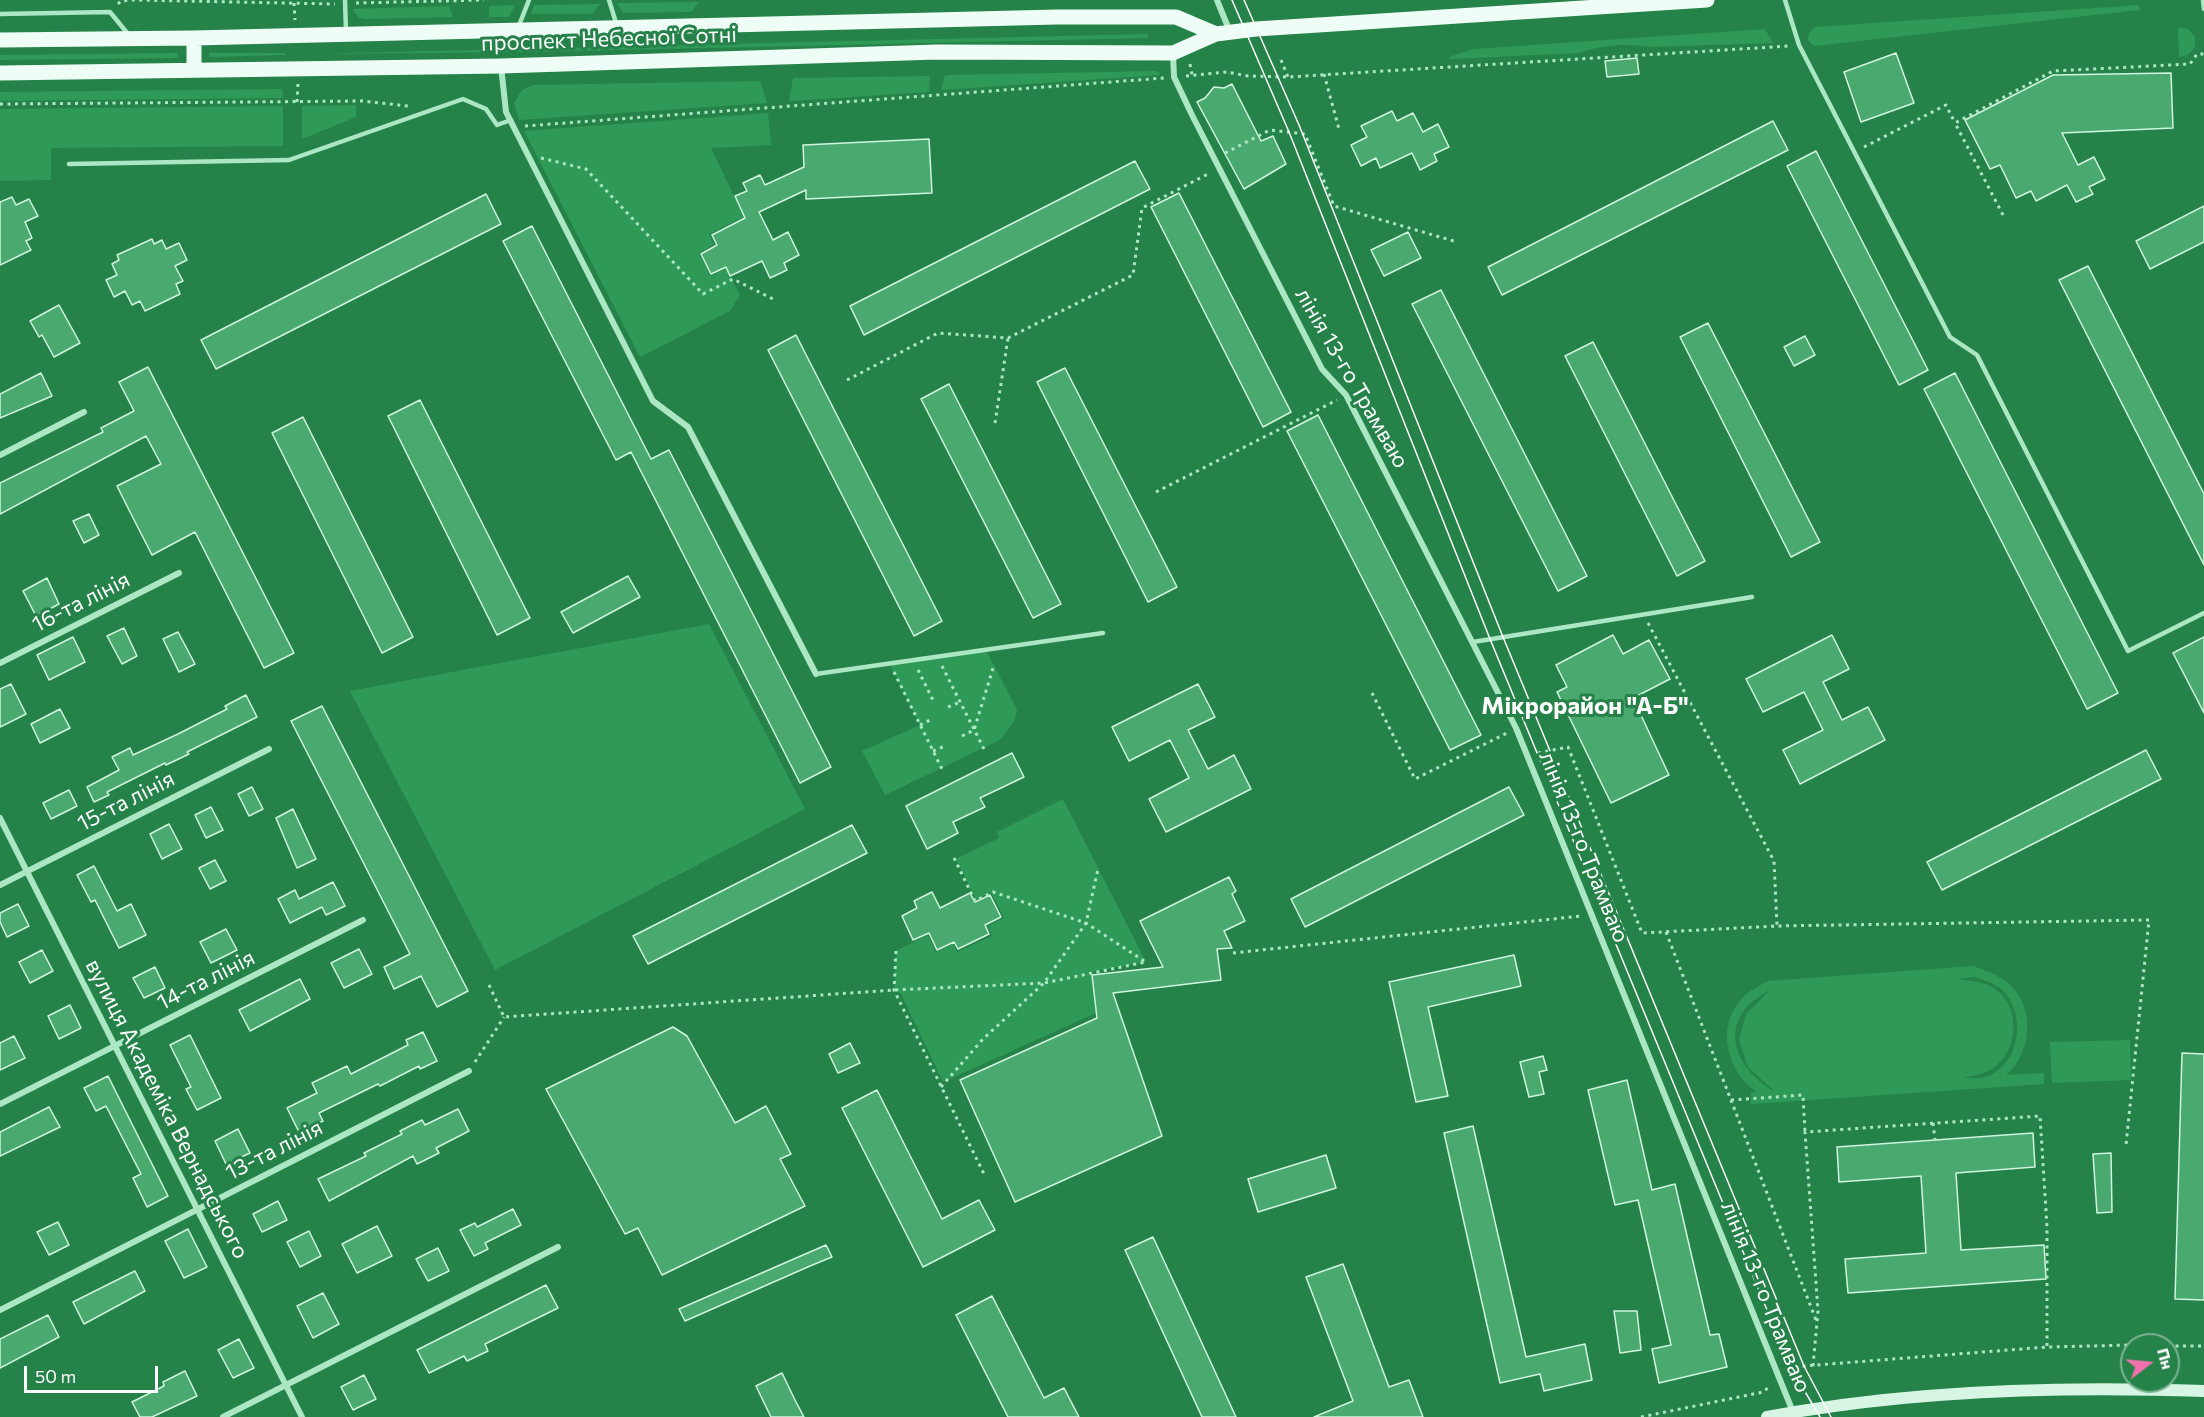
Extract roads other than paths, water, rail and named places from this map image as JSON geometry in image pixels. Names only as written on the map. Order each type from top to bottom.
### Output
[{"type":"main road","name":"проспект Небесної Сотні","points":[[0,73],[501,66],[914,52],[1173,53],[1223,33],[1293,26],[1707,0]]},
{"type":"main road","name":"проспект Небесної Сотні","points":[[0,40],[194,38],[1057,17],[1176,17],[1223,33]]},
{"type":"main road","points":[[194,38],[194,69]]},
{"type":"main road","points":[[1767,1417],[1990,1391],[2120,1388],[2204,1390]]},
{"type":"street","points":[[1217,0],[1223,33]]},
{"type":"street","name":"лінія 13-го Трамваю","points":[[1173,53],[1174,77],[1219,169],[1322,369],[1346,395],[1516,728],[1795,1414]]},
{"type":"street","points":[[501,66],[506,112],[653,401],[688,427],[816,674]]},
{"type":"street","points":[[0,455],[84,412]]},
{"type":"street","name":"16-та лінія","points":[[0,663],[179,573]]},
{"type":"street","name":"15-та лінія","points":[[0,885],[269,749]]},
{"type":"street","name":"вулиця Академіка Вернадського","points":[[0,818],[302,1417]]},
{"type":"street","name":"14-та лінія","points":[[0,1104],[363,920]]},
{"type":"street","name":"13-та лінія","points":[[0,1310],[469,1071]]},
{"type":"street","points":[[223,1417],[558,1247]]},
{"type":"lane","points":[[517,30],[529,0]]},
{"type":"lane","points":[[609,0],[617,27]]},
{"type":"lane","points":[[1785,0],[1800,45],[1950,337],[1977,355],[2128,651],[2204,613]]},
{"type":"lane","points":[[2203,0],[2204,9]]},
{"type":"lane","points":[[345,2],[346,34]]},
{"type":"lane","points":[[0,14],[111,12],[131,39]]},
{"type":"lane","points":[[69,164],[289,160],[463,99],[486,109],[497,125],[512,124]]},
{"type":"lane","points":[[1473,642],[1752,597]]},
{"type":"lane","points":[[816,674],[1103,633]]},
{"type":"tram line","points":[[1232,0],[1289,132],[1490,639],[1791,1368],[1820,1417]]},
{"type":"tram line","points":[[1244,0],[1299,125],[1503,637],[1804,1366],[1831,1417]]},
{"type":"district","name":"Мікрорайон \"А-Б\"","points":[[1585,706]]}]
